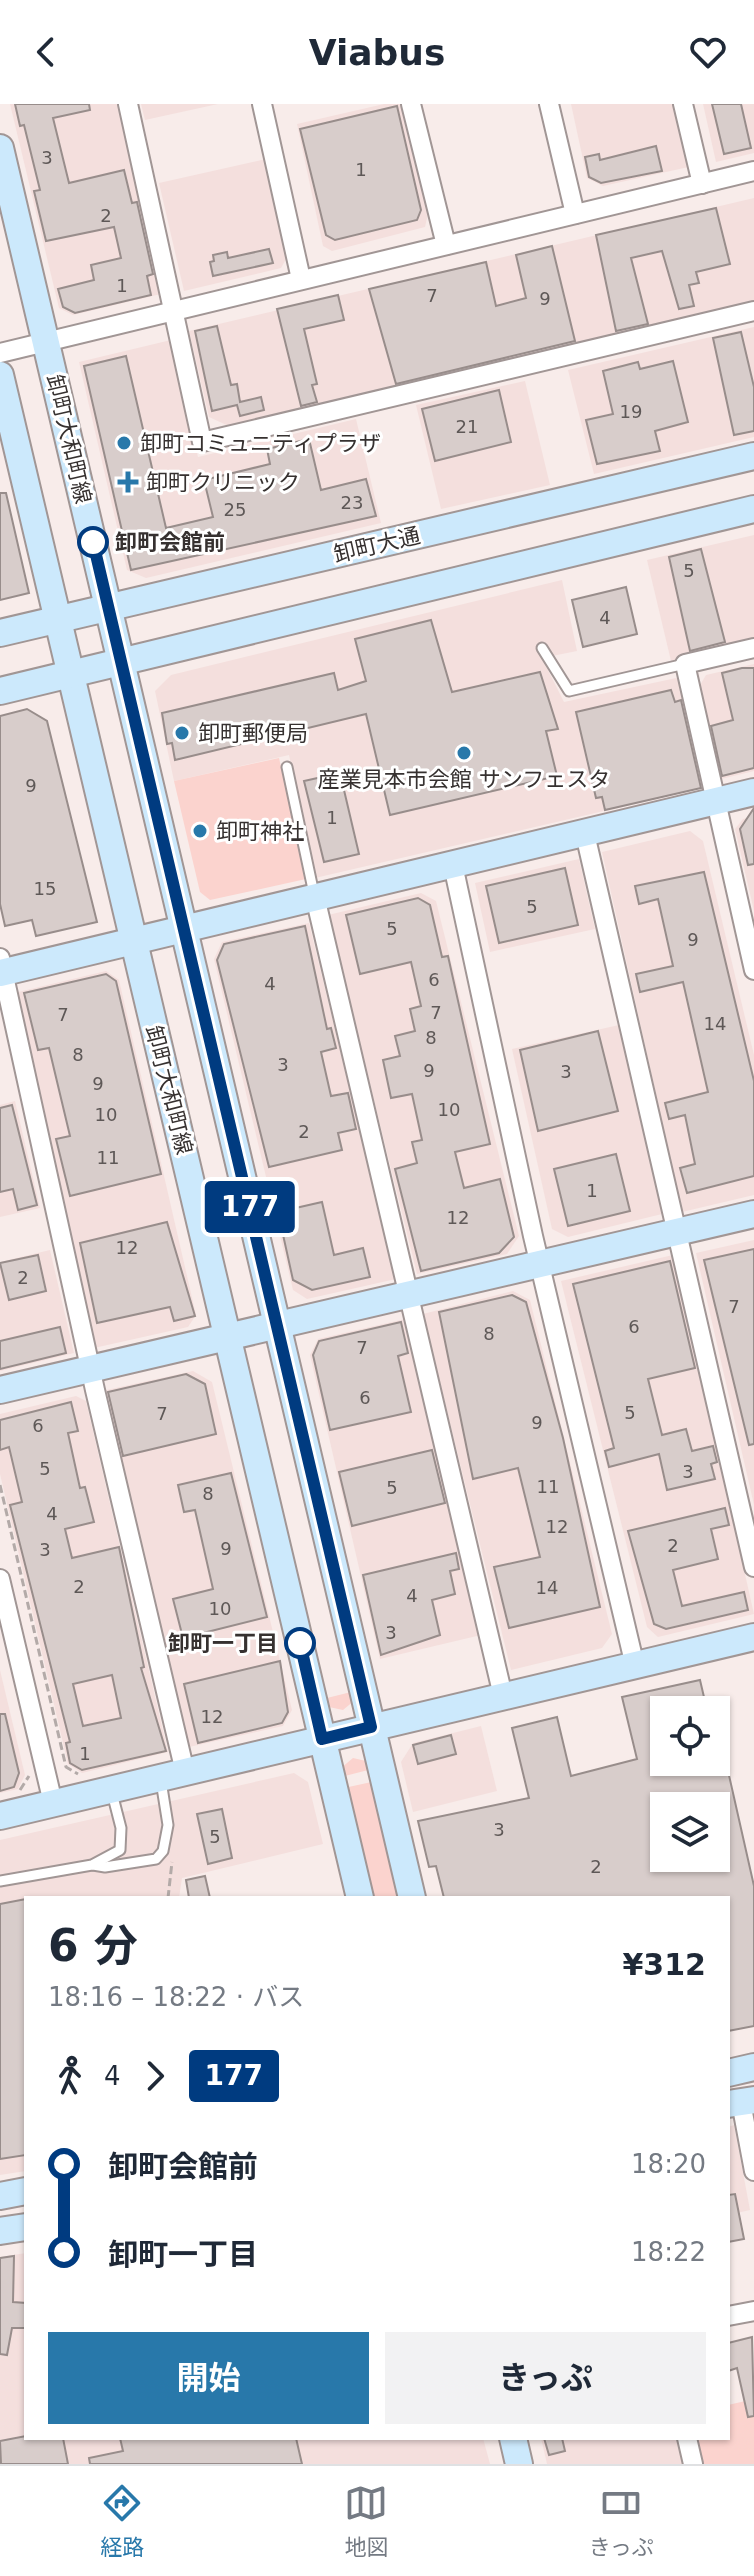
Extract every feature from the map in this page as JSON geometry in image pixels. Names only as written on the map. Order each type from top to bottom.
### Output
[{"type":"street","points":[[128,104],[202,442],[754,311]]},
{"type":"street","points":[[262,104],[301,279]]},
{"type":"street","points":[[411,104],[446,245]]},
{"type":"street","points":[[549,104],[575,214]]},
{"type":"street","points":[[683,104],[702,184]]},
{"type":"street","name":"卸町大和町線","points":[[0,148],[6,200],[48,342],[107,609],[412,1896]]},
{"type":"street","points":[[0,353],[754,171]]},
{"type":"street","name":"卸町大和町線","points":[[0,375],[360,1896]]},
{"type":"street","name":"卸町大通","points":[[0,633],[754,456]]},
{"type":"street","points":[[0,691],[754,509]]},
{"type":"street","points":[[754,648],[685,664],[754,970]]},
{"type":"street","points":[[172,1775],[91,1369],[1,968],[453,865],[754,792]]},
{"type":"street","points":[[585,834],[754,1567]]},
{"type":"street","points":[[453,865],[539,1263],[635,1666]]},
{"type":"street","points":[[315,897],[503,1696]]},
{"type":"street","points":[[0,1390],[754,1214]]},
{"type":"street","points":[[0,1579],[53,1803]]},
{"type":"street","points":[[5,1804],[53,1803],[754,1637]]},
{"type":"street","points":[[730,2073],[754,2067]]},
{"type":"street","points":[[741,2102],[754,2171]]},
{"type":"street","points":[[0,2196],[24,2191]]},
{"type":"street","points":[[0,2231],[24,2227]]},
{"type":"street","points":[[730,2316],[754,2311]]},
{"type":"street","points":[[513,2440],[519,2464]]},
{"type":"street","points":[[687,2440],[693,2464]]},
{"type":"lane","points":[[542,648],[569,691],[685,664]]},
{"type":"lane","points":[[287,767],[315,897]]},
{"type":"lane","points":[[0,1881],[92,1865],[105,1867],[156,1859],[163,1851],[168,1825],[172,1775]]},
{"type":"lane","points":[[92,1865],[122,1845],[111,1790]]},
{"type":"path","points":[[0,1485],[66,1767],[82,1776]]},
{"type":"path","points":[[5,1804],[29,1776]]},
{"type":"shaded area","points":[[10,104],[120,104],[165,293],[73,315],[59,308]]},
{"type":"shaded area","points":[[141,104],[218,104],[145,120]]},
{"type":"shaded area","points":[[384,104],[403,104],[428,214],[425,227],[332,251],[323,246],[297,124]]},
{"type":"shaded area","points":[[571,104],[679,104],[693,166],[603,186],[587,178]]},
{"type":"shaded area","points":[[703,104],[754,104],[754,153],[716,162]]},
{"type":"shaded area","points":[[266,159],[290,252],[281,268],[184,291],[159,183]]},
{"type":"shaded area","points":[[754,198],[754,303],[233,428],[209,417],[189,331]]},
{"type":"shaded area","points":[[754,327],[754,437],[594,474],[568,370]]},
{"type":"shaded area","points":[[171,340],[198,457],[356,419],[381,523],[146,578],[127,570],[79,362]]},
{"type":"shaded area","points":[[525,381],[550,485],[441,509],[416,405]]},
{"type":"shaded area","points":[[754,535],[754,641],[671,661],[647,560]]},
{"type":"shaded area","points":[[562,580],[577,651],[542,658],[564,702],[681,677],[707,787],[315,878],[289,755],[174,781],[155,691],[171,675]]},
{"type":"shaded area","points":[[754,664],[754,771],[721,779],[699,687],[706,675]]},
{"type":"shaded area","points":[[279,758],[306,879],[210,900],[200,892],[174,781]]},
{"type":"shaded area","points":[[754,816],[754,911],[735,829],[743,819]]},
{"type":"shaded area","points":[[690,831],[703,841],[754,1055],[754,1195],[682,1212],[602,852]]},
{"type":"shaded area","points":[[579,859],[595,929],[490,952],[475,883]]},
{"type":"shaded area","points":[[421,893],[436,901],[519,1236],[507,1254],[417,1274],[328,915]]},
{"type":"shaded area","points":[[309,923],[396,1279],[307,1299],[293,1290],[214,959],[222,942]]},
{"type":"shaded area","points":[[106,971],[119,980],[196,1315],[188,1327],[94,1348],[14,993]]},
{"type":"shaded area","points":[[619,1025],[662,1214],[568,1237],[552,1229],[512,1049]]},
{"type":"shaded area","points":[[15,1101],[40,1208],[0,1217],[0,1105]]},
{"type":"shaded area","points":[[754,1240],[754,1505],[696,1253]]},
{"type":"shaded area","points":[[50,1250],[74,1353],[0,1371],[0,1262]]},
{"type":"shaded area","points":[[673,1255],[754,1614],[658,1637],[647,1627],[561,1281]]},
{"type":"shaded area","points":[[513,1291],[530,1300],[612,1634],[602,1648],[511,1670],[423,1314]]},
{"type":"shaded area","points":[[405,1319],[481,1635],[380,1659],[310,1355],[318,1339]]},
{"type":"shaded area","points":[[193,1371],[212,1382],[292,1710],[283,1726],[189,1747],[102,1391]]},
{"type":"shaded area","points":[[76,1396],[86,1401],[168,1752],[82,1773],[68,1764],[0,1474],[0,1414]]},
{"type":"shaded area","points":[[0,1670],[25,1775],[18,1789],[0,1793]]},
{"type":"shaded area","points":[[355,1691],[355,1700],[343,1710],[329,1707],[323,1699]]},
{"type":"shaded area","points":[[481,1726],[497,1791],[413,1812],[401,1762],[413,1743]]},
{"type":"shaded area","points":[[353,1758],[366,1761],[372,1769],[341,1777],[341,1768]]},
{"type":"shaded area","points":[[294,1773],[308,1782],[323,1844],[182,1878],[179,1896],[24,1896],[24,2171],[0,2175],[0,1840]]},
{"type":"shaded area","points":[[376,1781],[399,1896],[371,1896],[344,1788]]},
{"type":"shaded area","points":[[734,2125],[750,2210],[730,2215],[730,2126]]},
{"type":"shaded area","points":[[24,2253],[24,2440],[484,2440],[490,2464],[0,2464],[0,2257]]},
{"type":"shaded area","points":[[754,2399],[754,2464],[702,2464],[696,2440],[730,2440],[730,2405]]},
{"type":"shaded area","points":[[541,2440],[677,2440],[683,2464],[547,2464]]},
{"type":"building","points":[[15,104],[89,104],[90,110],[53,118],[69,183],[124,170],[132,203],[137,202],[153,274],[147,276],[151,295],[75,313],[63,307],[58,289],[94,280],[91,265],[121,258],[114,227],[46,241],[34,191],[40,190],[24,125],[20,126]]},
{"type":"building","points":[[712,104],[741,104],[751,148],[724,154]]},
{"type":"building","points":[[397,106],[421,210],[417,220],[335,240],[326,235],[300,129]]},
{"type":"building","points":[[656,146],[662,171],[601,183],[589,177],[585,157],[599,154],[600,160]]},
{"type":"building","points":[[716,208],[730,264],[696,272],[699,283],[689,285],[694,306],[679,309],[662,251],[631,258],[648,324],[616,331],[596,235]]},
{"type":"building","points":[[552,246],[575,341],[396,384],[369,289],[486,262],[496,306],[526,298],[516,255]]},
{"type":"building","points":[[269,249],[273,263],[213,276],[210,262],[214,261],[213,255],[227,252],[228,258]]},
{"type":"building","points":[[338,295],[344,320],[304,329],[317,384],[312,385],[317,402],[301,406],[277,309]]},
{"type":"building","points":[[217,326],[231,385],[237,384],[240,402],[261,397],[264,410],[240,416],[237,405],[212,411],[195,331]]},
{"type":"building","points":[[741,332],[754,387],[754,431],[734,435],[713,338]]},
{"type":"building","points":[[126,356],[166,528],[213,517],[204,480],[270,464],[267,449],[309,439],[321,490],[366,479],[376,516],[131,570],[84,366]]},
{"type":"building","points":[[673,361],[688,422],[655,431],[660,451],[597,464],[586,420],[613,414],[603,371],[638,362],[640,369]]},
{"type":"building","points":[[499,390],[511,442],[435,461],[422,409]]},
{"type":"building","points":[[0,493],[6,493],[29,593],[0,600]]},
{"type":"building","points":[[701,549],[725,642],[690,651],[669,557]]},
{"type":"building","points":[[626,587],[637,634],[583,647],[572,600]]},
{"type":"building","points":[[431,620],[452,692],[540,672],[558,729],[546,731],[557,776],[390,815],[366,714],[175,760],[172,743],[167,744],[162,713],[334,673],[338,690],[366,681],[355,639]]},
{"type":"building","points":[[754,668],[754,768],[722,776],[711,726],[733,720],[722,673]]},
{"type":"building","points":[[671,690],[675,702],[681,700],[701,788],[605,810],[602,797],[596,798],[576,712]]},
{"type":"building","points":[[27,709],[47,721],[97,922],[36,936],[32,920],[5,926],[0,904],[0,716]]},
{"type":"building","points":[[340,773],[359,854],[324,862],[304,781]]},
{"type":"building","points":[[754,808],[754,864],[748,865],[740,829]]},
{"type":"building","points":[[565,868],[578,925],[499,943],[486,886]]},
{"type":"building","points":[[704,872],[754,1081],[754,1176],[687,1193],[680,1168],[695,1164],[685,1115],[669,1119],[665,1103],[708,1092],[683,982],[640,992],[636,974],[673,966],[658,899],[639,904],[635,886]]},
{"type":"building","points":[[418,898],[430,905],[442,957],[448,956],[490,1144],[455,1152],[464,1188],[500,1179],[514,1237],[499,1253],[421,1271],[395,1169],[417,1163],[412,1142],[422,1140],[412,1094],[391,1098],[383,1060],[400,1056],[395,1036],[415,1031],[410,1009],[421,1006],[411,962],[360,974],[346,915]]},
{"type":"building","points":[[305,926],[327,1029],[331,1028],[336,1048],[321,1052],[331,1096],[348,1093],[356,1129],[338,1133],[342,1150],[269,1167],[217,960],[224,944]]},
{"type":"building","points":[[106,974],[116,981],[161,1174],[70,1196],[56,1139],[70,1136],[49,1048],[38,1050],[24,993]]},
{"type":"building","points":[[598,1031],[618,1111],[538,1131],[520,1050]]},
{"type":"building","points":[[12,1105],[37,1205],[18,1210],[13,1189],[0,1192],[0,1108]]},
{"type":"building","points":[[616,1154],[630,1211],[568,1226],[554,1169]]},
{"type":"building","points":[[322,1202],[334,1255],[363,1248],[370,1277],[312,1290],[293,1280],[278,1212]]},
{"type":"building","points":[[167,1222],[195,1316],[174,1321],[170,1307],[97,1323],[80,1243]]},
{"type":"building","points":[[754,1249],[754,1444],[749,1445],[704,1260]]},
{"type":"building","points":[[38,1255],[46,1291],[9,1300],[0,1263]]},
{"type":"building","points":[[670,1261],[695,1368],[648,1379],[662,1435],[686,1429],[692,1451],[713,1446],[717,1462],[711,1464],[715,1479],[667,1490],[659,1454],[609,1467],[605,1451],[614,1448],[573,1284]]},
{"type":"building","points":[[512,1295],[526,1302],[563,1438],[600,1607],[509,1628],[494,1567],[540,1557],[518,1468],[473,1479],[439,1312]]},
{"type":"building","points":[[401,1322],[408,1353],[398,1356],[411,1412],[330,1430],[313,1355],[319,1341]]},
{"type":"building","points":[[60,1327],[66,1353],[0,1369],[0,1341]]},
{"type":"building","points":[[186,1374],[205,1384],[216,1434],[123,1456],[108,1392]]},
{"type":"building","points":[[71,1402],[78,1431],[68,1433],[80,1488],[85,1487],[94,1522],[65,1529],[72,1558],[119,1547],[144,1667],[141,1668],[166,1751],[82,1770],[70,1763],[66,1743],[70,1742],[10,1505],[22,1502],[9,1447],[0,1450],[0,1420]],"holes":[[[112,1675],[121,1718],[83,1726],[73,1684]]]},
{"type":"building","points":[[432,1450],[445,1503],[352,1526],[339,1472]]},
{"type":"building","points":[[231,1473],[267,1617],[183,1638],[173,1599],[213,1589],[195,1510],[184,1512],[178,1485]]},
{"type":"building","points":[[725,1508],[729,1525],[711,1529],[718,1559],[673,1570],[682,1606],[744,1592],[748,1610],[666,1629],[654,1624],[628,1531]]},
{"type":"building","points":[[456,1553],[459,1569],[450,1571],[455,1594],[432,1600],[440,1635],[381,1655],[363,1575]]},
{"type":"building","points":[[280,1661],[288,1712],[282,1723],[198,1743],[184,1684]]},
{"type":"building","points":[[700,1680],[704,1696],[650,1696],[650,1776],[729,1776],[754,1886],[754,2026],[730,2031],[730,1896],[444,1896],[436,1866],[429,1867],[418,1821],[529,1798],[512,1728],[557,1717],[571,1776],[637,1759],[622,1697]]},
{"type":"building","points":[[0,1714],[5,1714],[19,1773],[14,1787],[0,1791]]},
{"type":"building","points":[[451,1735],[456,1754],[418,1764],[413,1745]]},
{"type":"building","points":[[222,1809],[232,1858],[208,1864],[197,1814]]},
{"type":"building","points":[[205,1876],[210,1896],[189,1896],[186,1880]]},
{"type":"building","points":[[24,1899],[24,2155],[0,2159],[0,1904]]},
{"type":"building","points":[[735,2194],[744,2239],[730,2242],[730,2195]]},
{"type":"building","points":[[14,2256],[13,2302],[24,2303],[24,2328],[12,2328],[7,2355],[0,2354],[0,2258]]},
{"type":"building","points":[[752,2337],[754,2416],[748,2417],[737,2368],[730,2370],[730,2342]]},
{"type":"building","points":[[24,2436],[24,2440],[63,2440],[68,2464],[1,2464],[0,2441]]},
{"type":"building","points":[[120,2440],[296,2440],[302,2464],[90,2464],[89,2458],[123,2451]]},
{"type":"building","points":[[545,2440],[562,2440],[565,2451],[549,2455]]},
{"type":"bus line","name":"177","points":[[93,542],[371,1727],[322,1739],[300,1643]]},
{"type":"place","name":"卸町コミュニティプラザ","points":[[124,443]]},
{"type":"place","name":"卸町クリニック","points":[[128,482]]},
{"type":"place","name":"卸町会館前","points":[[93,542]]},
{"type":"place","name":"卸町郵便局","points":[[182,733]]},
{"type":"place","name":"産業見本市会館 サンフェスタ","points":[[464,753]]},
{"type":"place","name":"卸町神社","points":[[200,831]]},
{"type":"place","name":"卸町一丁目","points":[[300,1643]]}]
